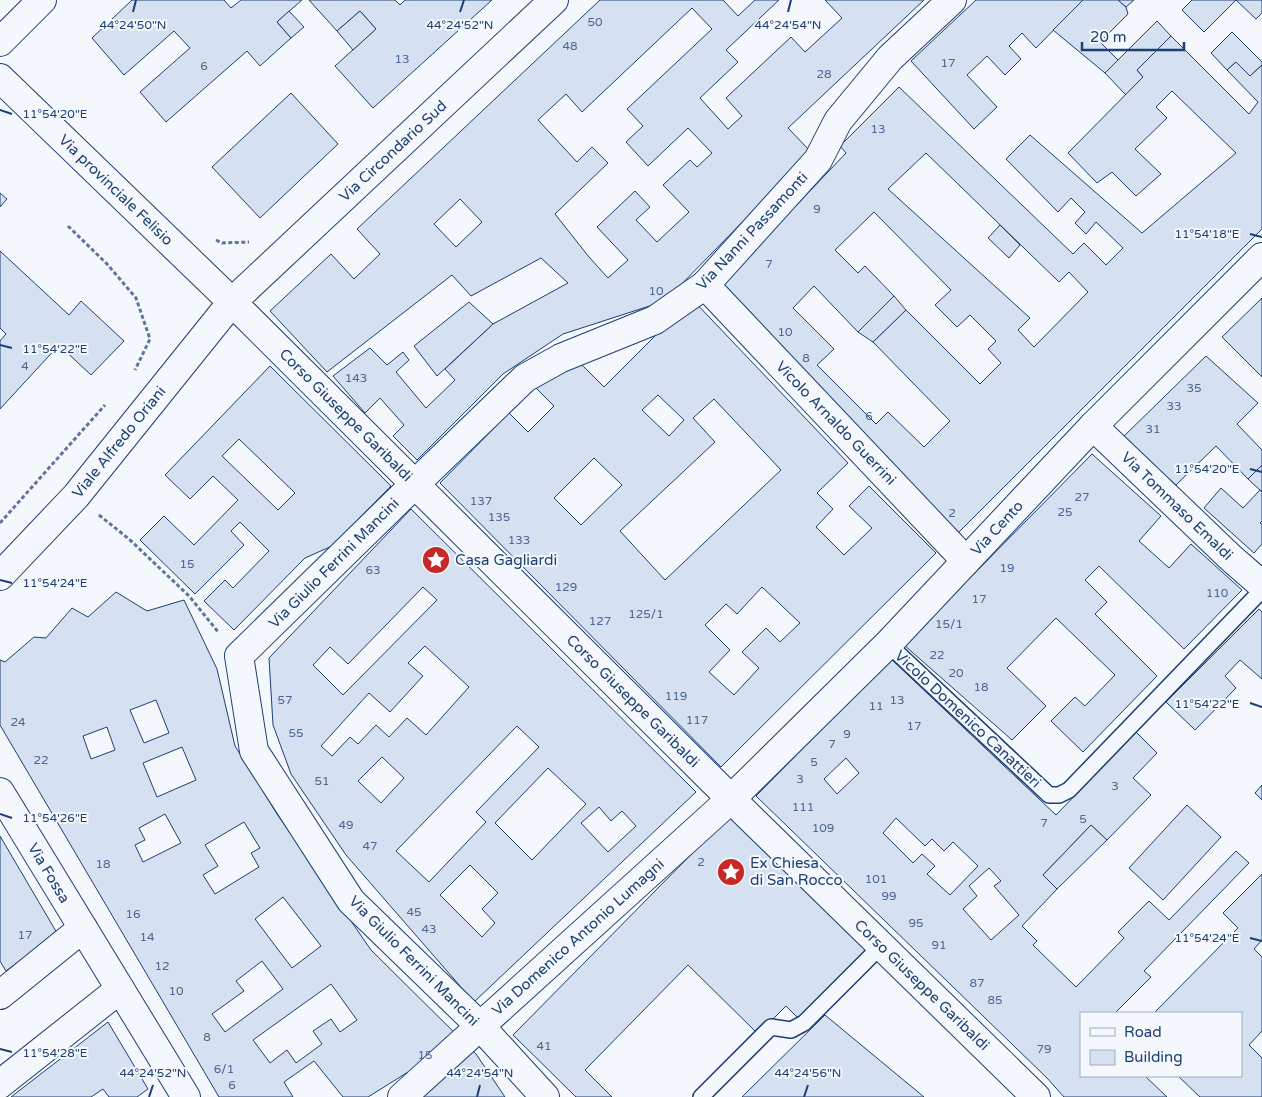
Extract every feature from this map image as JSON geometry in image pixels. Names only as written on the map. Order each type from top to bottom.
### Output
[{"type":"street","points":[[0,42],[42,0]]},
{"type":"street","name":"Via Circondario Sud","points":[[232,302],[554,0]]},
{"type":"street","name":"Via Nanni Passamonti","points":[[414,484],[525,378],[562,358],[655,320],[705,286],[818,160],[838,121],[890,58],[952,0]]},
{"type":"street","name":"Via provinciale Felisio","points":[[0,78],[232,302]]},
{"type":"street","name":"Via Cento","points":[[731,799],[888,644],[1093,426],[1262,257]]},
{"type":"street","name":"Vicolo Arnaldo Guerrini","points":[[705,286],[966,561]]},
{"type":"street","name":"Corso Giuseppe Garibaldi","points":[[232,302],[731,799],[1036,1097]]},
{"type":"street","name":"Viale Alfredo Oriani","points":[[0,576],[76,496],[232,302]]},
{"type":"street","name":"Via Tommaso Emaldi","points":[[1093,426],[1231,558],[1262,585]]},
{"type":"street","name":"Via Giulio Ferrini Mancini","points":[[414,484],[239,656],[254,751],[351,901],[480,1026],[545,1097]]},
{"type":"street","name":"Via Fossa","points":[[0,792],[186,1097]]},
{"type":"street","name":"Via Domenico Antonio Lumagni","points":[[402,1097],[731,799]]},
{"type":"street","points":[[0,996],[83,928]]},
{"type":"street","points":[[0,1084],[120,989]]},
{"type":"lane","name":"Vicolo Domenico Canattieri","points":[[888,644],[1049,795],[1059,795],[1069,790],[1262,590]]},
{"type":"lane","points":[[701,1097],[772,1027],[791,1030],[804,1023],[881,946]]},
{"type":"path","points":[[68,226],[107,264],[136,298],[150,339],[132,376]]},
{"type":"path","points":[[214,239],[222,243],[255,242]]},
{"type":"path","points":[[0,523],[106,405]]},
{"type":"path","points":[[76,496],[129,539],[189,596],[239,656]]},
{"type":"building","points":[[132,0],[224,0],[231,8],[241,0],[302,0],[277,22],[291,38],[260,66],[247,51],[166,122],[140,92],[190,48],[174,31],[124,75],[92,38]]},
{"type":"building","points":[[309,0],[395,0],[400,5],[405,0],[492,0],[373,108],[335,66],[376,29],[360,11],[337,31]]},
{"type":"building","points":[[600,0],[723,0],[738,16],[755,0],[779,0],[726,50],[738,62],[700,98],[728,129],[742,116],[726,98],[791,37],[805,52],[842,18],[825,0],[924,0],[788,128],[811,152],[665,301],[563,334],[503,374],[417,460],[393,436],[404,425],[380,398],[365,413],[333,376],[370,348],[387,365],[403,352],[409,360],[396,372],[426,408],[455,380],[445,369],[493,324],[568,283],[541,258],[471,296],[452,275],[327,372],[270,311],[331,254],[354,279],[380,254],[357,229]],"holes":[[[692,8],[712,29],[627,109],[643,126],[626,142],[648,166],[688,128],[712,153],[697,167],[690,160],[663,185],[689,212],[657,242],[636,220],[650,207],[635,191],[597,227],[628,260],[608,278],[555,214],[608,163],[592,147],[577,162],[538,120],[566,94],[582,112]],[[460,199],[482,222],[456,247],[434,224]]]},
{"type":"building","points":[[976,0],[1083,0],[1036,48],[1022,33],[1009,46],[1021,59],[1005,75],[987,56],[967,75],[997,107],[974,129],[911,61]]},
{"type":"building","points":[[1083,0],[1118,0],[1126,7],[1128,14],[1100,42],[1118,60],[1105,73],[1053,30]]},
{"type":"building","points":[[1118,0],[1134,0],[1126,7]]},
{"type":"building","points":[[1192,0],[1236,0],[1204,32],[1182,10]]},
{"type":"building","points":[[1236,0],[1262,0],[1262,13],[1256,19]]},
{"type":"building","points":[[289,11],[304,27],[291,38],[277,22]]},
{"type":"building","points":[[360,11],[376,29],[353,50],[337,31]]},
{"type":"building","points":[[1157,21],[1171,36],[1137,70],[1143,77],[1126,95],[1105,73]]},
{"type":"building","points":[[1232,32],[1262,62],[1262,65],[1250,76],[1236,62],[1227,70],[1211,53]]},
{"type":"building","points":[[1171,36],[1249,114],[1258,102],[1227,70],[1236,62],[1250,76],[1262,65],[1262,229],[957,534],[718,288],[846,153],[840,146],[899,87],[1073,254],[1084,243],[1106,265],[1123,248],[1096,222],[1086,234],[1075,223],[1085,212],[1071,198],[1058,212],[1006,159],[1030,135],[1142,233],[1236,153],[1172,91],[1156,107],[1167,118],[1135,149],[1161,174],[1136,196],[1112,172],[1097,183],[1068,153],[1143,77],[1137,70]],"holes":[[[926,153],[1059,282],[1069,272],[1088,292],[1034,347],[1018,330],[1030,318],[888,189]],[[874,212],[951,290],[935,305],[957,327],[970,315],[996,341],[988,349],[1001,363],[980,384],[906,310],[873,342],[950,421],[924,447],[888,412],[876,424],[817,365],[834,349],[793,308],[814,286],[858,332],[894,296],[865,266],[858,273],[835,250]]]},
{"type":"building","points":[[291,93],[338,144],[260,218],[212,167]]},
{"type":"building","points":[[0,193],[7,199],[0,207]]},
{"type":"building","points":[[1000,225],[1020,245],[1009,258],[988,238]]},
{"type":"building","points":[[0,251],[69,315],[81,301],[124,341],[91,375],[59,345],[0,409],[0,341],[6,334],[0,328]]},
{"type":"building","points":[[894,296],[906,310],[873,342],[858,332]]},
{"type":"building","points":[[1262,298],[1262,377],[1222,337]]},
{"type":"building","points":[[692,299],[848,463],[817,493],[833,509],[816,527],[844,555],[872,528],[849,506],[869,486],[936,553],[721,767],[440,483],[509,413],[528,432],[554,406],[534,386],[578,361],[604,387]],"holes":[[[658,395],[684,420],[669,436],[642,410]],[[714,399],[781,470],[665,580],[620,531],[715,442],[693,418]],[[594,458],[622,485],[581,525],[554,498]],[[762,587],[800,623],[780,642],[766,628],[742,652],[759,668],[734,695],[709,672],[730,650],[705,625],[726,604],[737,614]]]},
{"type":"building","points":[[469,302],[493,324],[437,376],[414,346]]},
{"type":"building","points":[[1206,356],[1258,403],[1237,424],[1262,450],[1262,465],[1248,479],[1216,446],[1176,485],[1122,438]]},
{"type":"building","points":[[270,366],[391,486],[332,546],[305,558],[234,630],[204,601],[225,580],[233,588],[269,551],[240,522],[231,531],[244,545],[195,594],[140,540],[164,516],[194,545],[238,500],[213,476],[190,499],[165,475]],"holes":[[[239,439],[295,493],[278,510],[222,456]]]},
{"type":"building","points":[[1092,454],[1161,516],[1139,541],[1169,568],[1191,544],[1242,590],[1184,649],[1099,566],[1085,580],[1107,602],[1095,614],[1157,676],[1083,752],[1051,721],[1075,697],[1085,706],[1115,675],[1056,618],[1007,668],[1046,706],[1012,740],[904,645]]},
{"type":"building","points":[[1262,465],[1262,490],[1261,491],[1248,479]]},
{"type":"building","points":[[1221,488],[1243,508],[1260,490],[1262,492],[1262,521],[1260,523],[1262,524],[1262,544],[1254,553],[1204,508]]},
{"type":"building","points":[[411,509],[696,792],[474,1002],[346,855],[291,774],[273,725],[269,658]],"holes":[[[423,587],[437,600],[343,695],[313,665],[330,647],[348,664]],[[425,646],[469,687],[426,735],[407,718],[389,737],[376,725],[358,744],[350,737],[332,756],[321,746],[369,693],[390,712],[423,676],[408,663]],[[517,726],[539,747],[476,812],[486,822],[429,882],[396,851]],[[382,757],[404,778],[381,803],[358,781]],[[548,768],[586,804],[532,860],[495,823]],[[599,807],[611,821],[622,811],[636,826],[608,852],[581,823]],[[470,865],[498,893],[482,909],[495,923],[482,937],[440,895]]]},
{"type":"building","points":[[116,592],[147,611],[184,600],[217,669],[235,746],[277,814],[371,950],[476,1054],[505,1097],[423,1097],[427,1093],[408,1072],[368,1097],[343,1097],[314,1061],[284,1082],[293,1097],[219,1097],[0,725],[0,660],[5,662],[34,637],[46,638],[72,608],[88,617]],"holes":[[[156,700],[169,733],[144,743],[130,710]],[[107,727],[115,750],[91,759],[83,736]],[[182,747],[196,780],[157,797],[143,763]],[[165,814],[181,843],[143,862],[135,845],[145,840],[139,828]],[[244,822],[260,848],[251,853],[259,867],[215,894],[203,875],[218,866],[205,845]],[[283,897],[321,946],[292,968],[255,919]],[[262,961],[283,989],[225,1032],[212,1014],[244,991],[236,981]],[[331,984],[357,1020],[340,1032],[331,1019],[313,1031],[322,1044],[296,1063],[287,1050],[270,1063],[253,1040]]]},
{"type":"building","points":[[1259,609],[1262,612],[1262,679],[1240,660],[1225,676],[1236,688],[1195,730],[1166,702]]},
{"type":"building","points":[[891,659],[1056,815],[1136,732],[1157,753],[1133,778],[1151,795],[1107,840],[1091,825],[1043,875],[1057,889],[1022,926],[1037,941],[1033,945],[1076,987],[1124,938],[1118,932],[1149,901],[1169,920],[1236,851],[1249,863],[1144,971],[1151,977],[1116,1012],[1080,1012],[1080,1077],[1146,1077],[1167,1097],[1064,1097],[1047,1078],[756,796]],"holes":[[[846,758],[859,773],[837,794],[824,779]],[[896,818],[925,846],[932,839],[944,851],[953,842],[978,866],[950,895],[927,874],[935,866],[922,854],[913,863],[883,833]],[[989,868],[1001,881],[994,886],[1019,915],[991,940],[963,909],[977,896],[969,886]]]},
{"type":"building","points":[[1262,785],[1262,800],[1255,793]]},
{"type":"building","points":[[1187,805],[1221,837],[1163,900],[1129,868]]},
{"type":"building","points":[[731,814],[869,951],[800,1020],[786,1006],[758,1034],[688,965],[585,1070],[612,1097],[576,1097],[513,1035]]},
{"type":"building","points":[[1091,825],[1107,840],[1057,889],[1043,875]]},
{"type":"building","points":[[0,836],[57,933],[6,971],[0,961]]},
{"type":"building","points":[[1262,874],[1262,940],[1254,949],[1262,957],[1262,1031],[1249,1045],[1262,1058],[1262,1097],[1200,1097],[1179,1077],[1242,1077],[1242,1012],[1155,1012],[1238,928],[1223,913]]},
{"type":"building","points":[[825,1015],[924,1097],[742,1097]]},
{"type":"building","points":[[108,1022],[148,1089],[137,1097],[109,1097],[103,1089],[91,1097],[11,1097]]},
{"type":"place","name":"Casa Gagliardi","points":[[436,560]]},
{"type":"place","name":"Ex Chiesa di San Rocco","points":[[731,872]]}]
